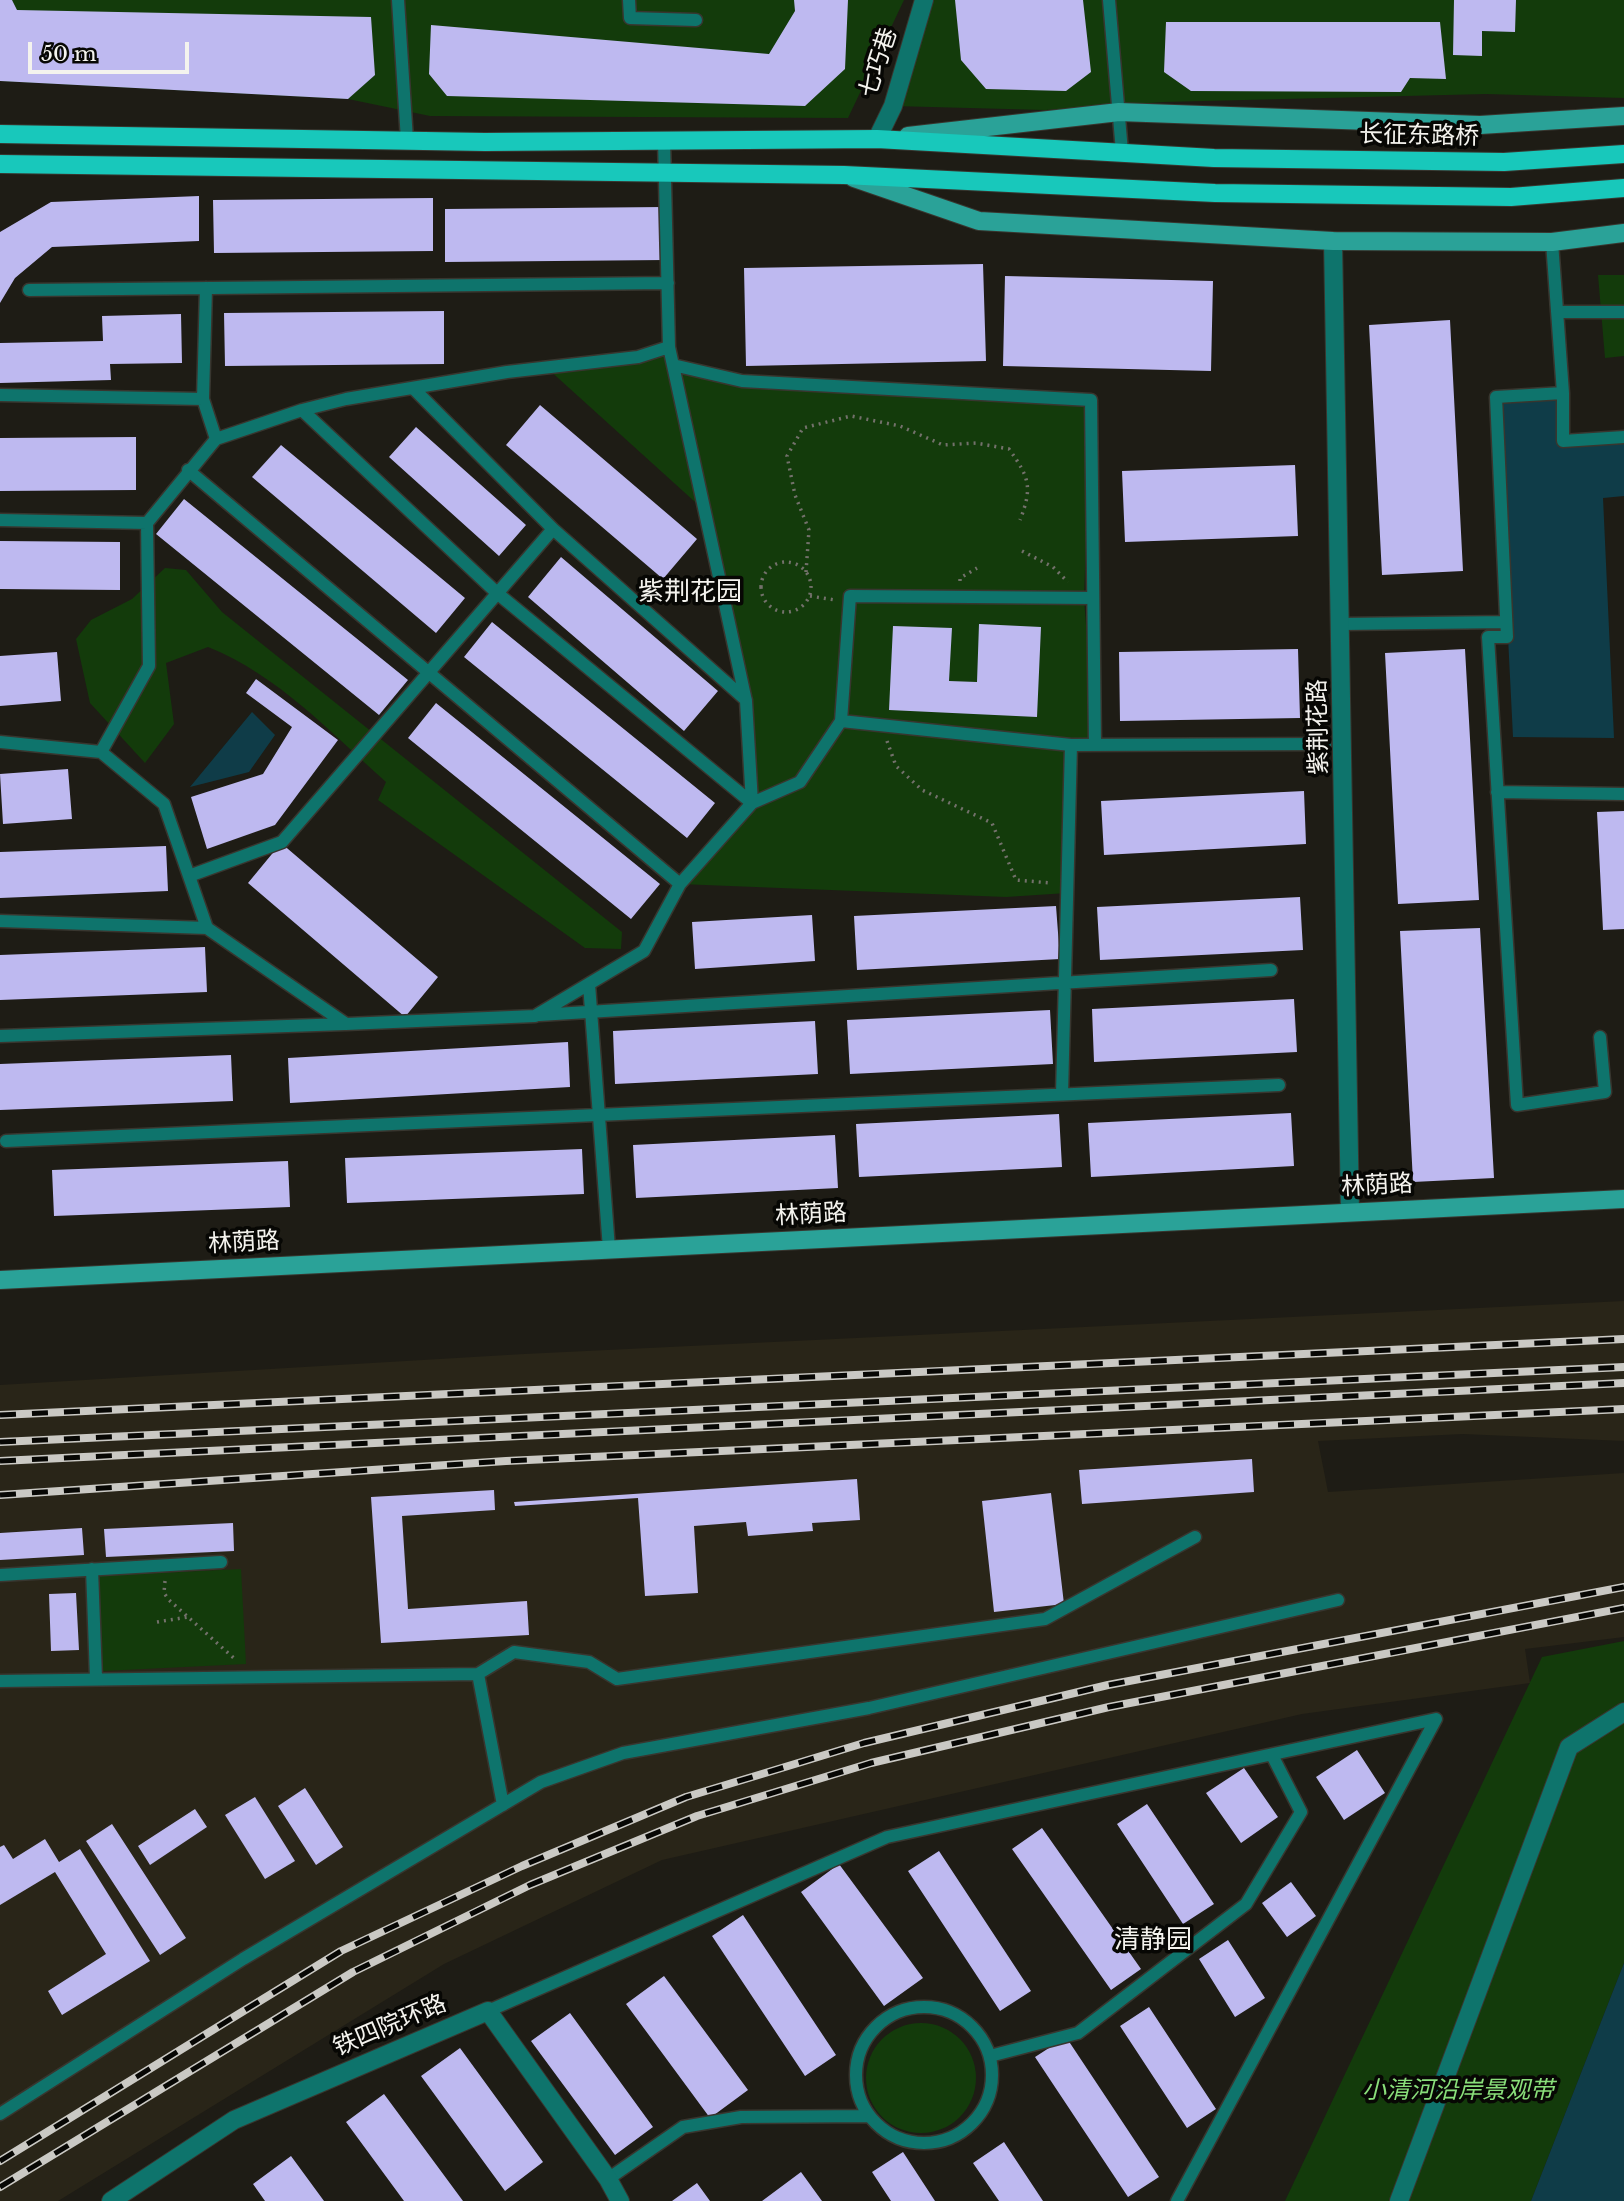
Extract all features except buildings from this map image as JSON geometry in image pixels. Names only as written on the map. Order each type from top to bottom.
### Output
[{"type":"main road","name":"长征东路桥","points":[[0,134],[407,140],[877,139],[1214,158],[1504,162],[1624,154]]},
{"type":"main road","points":[[0,164],[844,175],[1215,193],[1511,197],[1624,188]]},
{"type":"street","name":"七巧巷","points":[[877,139],[893,106],[924,0]]},
{"type":"street","points":[[877,139],[1119,112],[1480,125],[1624,116]]},
{"type":"street","points":[[844,175],[979,221],[1334,241],[1552,242],[1624,233]]},
{"type":"street","name":"紫荆花路","points":[[1334,241],[1350,1212]]},
{"type":"street","name":"林荫路","points":[[0,1280],[1624,1199]]},
{"type":"street","points":[[1399,2201],[1569,1747],[1624,1712]]},
{"type":"street","points":[[488,2011],[608,2179],[620,2201]]},
{"type":"street","name":"铁四院环路","points":[[111,2201],[234,2120],[488,2011]]},
{"type":"lane","points":[[398,0],[407,140]]},
{"type":"lane","points":[[629,0],[630,18],[696,20]]},
{"type":"lane","points":[[1110,0],[1122,152]]},
{"type":"lane","points":[[664,140],[669,347],[746,701],[752,803]]},
{"type":"lane","points":[[1552,242],[1563,393],[1563,441],[1624,437]]},
{"type":"lane","points":[[29,290],[668,283]]},
{"type":"lane","points":[[206,288],[202,399],[216,439]]},
{"type":"lane","points":[[1557,312],[1624,312]]},
{"type":"lane","points":[[101,752],[149,666],[147,523],[216,439],[302,410],[507,372],[638,357],[669,347]]},
{"type":"lane","points":[[673,365],[742,381],[1091,400],[1088,598],[1095,745]]},
{"type":"lane","points":[[414,389],[553,529],[746,701]]},
{"type":"lane","points":[[1563,393],[1496,397],[1507,637],[1488,637],[1517,1105],[1605,1092],[1600,1037]]},
{"type":"lane","points":[[0,395],[202,399]]},
{"type":"lane","points":[[302,410],[498,593],[752,803]]},
{"type":"lane","points":[[188,470],[680,884]]},
{"type":"lane","points":[[0,520],[147,523]]},
{"type":"lane","points":[[189,876],[282,842],[553,529]]},
{"type":"lane","points":[[535,1016],[644,951],[680,884],[752,803],[800,782],[841,721],[850,596],[1088,598]]},
{"type":"lane","points":[[1342,624],[1506,622]]},
{"type":"lane","points":[[841,721],[1071,745],[1325,744]]},
{"type":"lane","points":[[0,742],[101,752],[164,804],[206,928]]},
{"type":"lane","points":[[1062,1094],[1071,745]]},
{"type":"lane","points":[[1497,792],[1624,794]]},
{"type":"lane","points":[[0,921],[206,928],[346,1024]]},
{"type":"lane","points":[[0,1036],[535,1016],[1271,970]]},
{"type":"lane","points":[[589,984],[609,1250]]},
{"type":"lane","points":[[6,1141],[1279,1085]]},
{"type":"lane","points":[[0,1681],[478,1674],[514,1652],[589,1662],[617,1679],[1045,1619],[1195,1537]]},
{"type":"lane","points":[[0,1574],[221,1562]]},
{"type":"lane","points":[[92,1569],[96,1678]]},
{"type":"lane","points":[[0,2114],[243,1959],[541,1782],[622,1753],[869,1708],[1338,1600]]},
{"type":"lane","points":[[478,1674],[503,1805]]},
{"type":"lane","points":[[488,2011],[887,1837],[1436,1719],[1177,2201]]},
{"type":"lane","points":[[990,2056],[1078,2033],[1246,1904],[1301,1812],[1272,1755]]},
{"type":"lane","points":[[923,2006],[945,2010],[964,2020],[979,2035],[990,2056],[992,2080],[987,2104],[974,2123],[954,2138],[932,2144],[908,2143],[886,2133],[869,2116],[858,2098],[855,2076],[858,2055],[867,2035],[883,2020],[902,2010],[923,2006]]},
{"type":"lane","points":[[608,2179],[683,2127],[741,2117],[869,2116]]},
{"type":"path","points":[[806,572],[809,530],[795,495],[787,456],[803,429],[851,416],[900,426],[943,445],[976,443],[1009,449],[1026,473],[1029,497],[1020,520]]},
{"type":"path","points":[[1022,551],[1053,567],[1088,598]]},
{"type":"path","points":[[792,562],[806,572],[810,579],[810,596],[800,608],[784,612],[769,606],[761,591],[763,575],[776,563],[792,562]]},
{"type":"path","points":[[810,596],[849,603]]},
{"type":"path","points":[[881,725],[895,766],[922,790],[992,822],[1016,880],[1068,884]]},
{"type":"path","points":[[167,1565],[164,1593],[253,1676]]},
{"type":"path","points":[[157,1622],[188,1617]]},
{"type":"shaded area","points":[[1624,1301],[1624,1441],[1463,1434],[1318,1441],[1328,1492],[1624,1473],[1624,1637],[1525,1649],[1530,1683],[1302,1714],[662,1860],[444,1964],[58,2201],[0,2201],[0,1385],[524,1354]]},
{"type":"green space","points":[[0,0],[904,0],[848,118],[430,116],[348,99],[0,81]]},
{"type":"green space","points":[[924,0],[1624,0],[1624,98],[1486,94],[1164,102],[1045,110],[893,106]]},
{"type":"green space","points":[[1598,275],[1624,275],[1624,356],[1605,358]]},
{"type":"green space","points":[[669,347],[684,368],[742,381],[1091,400],[1084,598],[1095,745],[1072,745],[1067,893],[1006,897],[680,884],[752,803],[746,701],[705,511],[547,368]]},
{"type":"green space","points":[[165,568],[186,570],[222,612],[622,932],[621,949],[585,948],[378,800],[386,782],[324,725],[257,673],[208,647],[166,663],[174,724],[145,763],[90,703],[76,639],[91,620],[132,599]]},
{"type":"green space","points":[[241,1569],[246,1664],[103,1671],[98,1576]]},
{"type":"green space","name":"小清河沿岸景观带","points":[[1624,1641],[1624,1963],[1531,2201],[1285,2201],[1542,1657]]},
{"type":"green space","points":[[921,2023],[942,2027],[960,2039],[972,2057],[976,2078],[972,2099],[960,2117],[942,2129],[921,2133],[900,2129],[882,2117],[870,2099],[866,2078],[870,2057],[882,2039],[900,2027]]},
{"type":"water","points":[[1563,393],[1563,441],[1624,437],[1624,496],[1603,498],[1614,738],[1513,737],[1496,397]]},
{"type":"water","points":[[252,712],[275,735],[249,772],[190,787]]},
{"type":"water","points":[[1624,1963],[1624,2201],[1531,2201]]},
{"type":"railway","points":[[0,1415],[1624,1339]]},
{"type":"railway","points":[[0,1442],[1624,1367]]},
{"type":"railway","points":[[0,1461],[1624,1383]]},
{"type":"railway","points":[[0,1495],[506,1461],[1624,1409]]},
{"type":"railway","points":[[0,2161],[341,1951],[522,1866],[686,1797],[864,1743],[1108,1685],[1624,1587]]},
{"type":"railway","points":[[0,2187],[353,1972],[530,1885],[697,1816],[871,1763],[1109,1707],[1624,1608]]},
{"type":"district","name":"紫荆花园","points":[[690,593]]},
{"type":"district","name":"清静园","points":[[1153,1941]]}]
